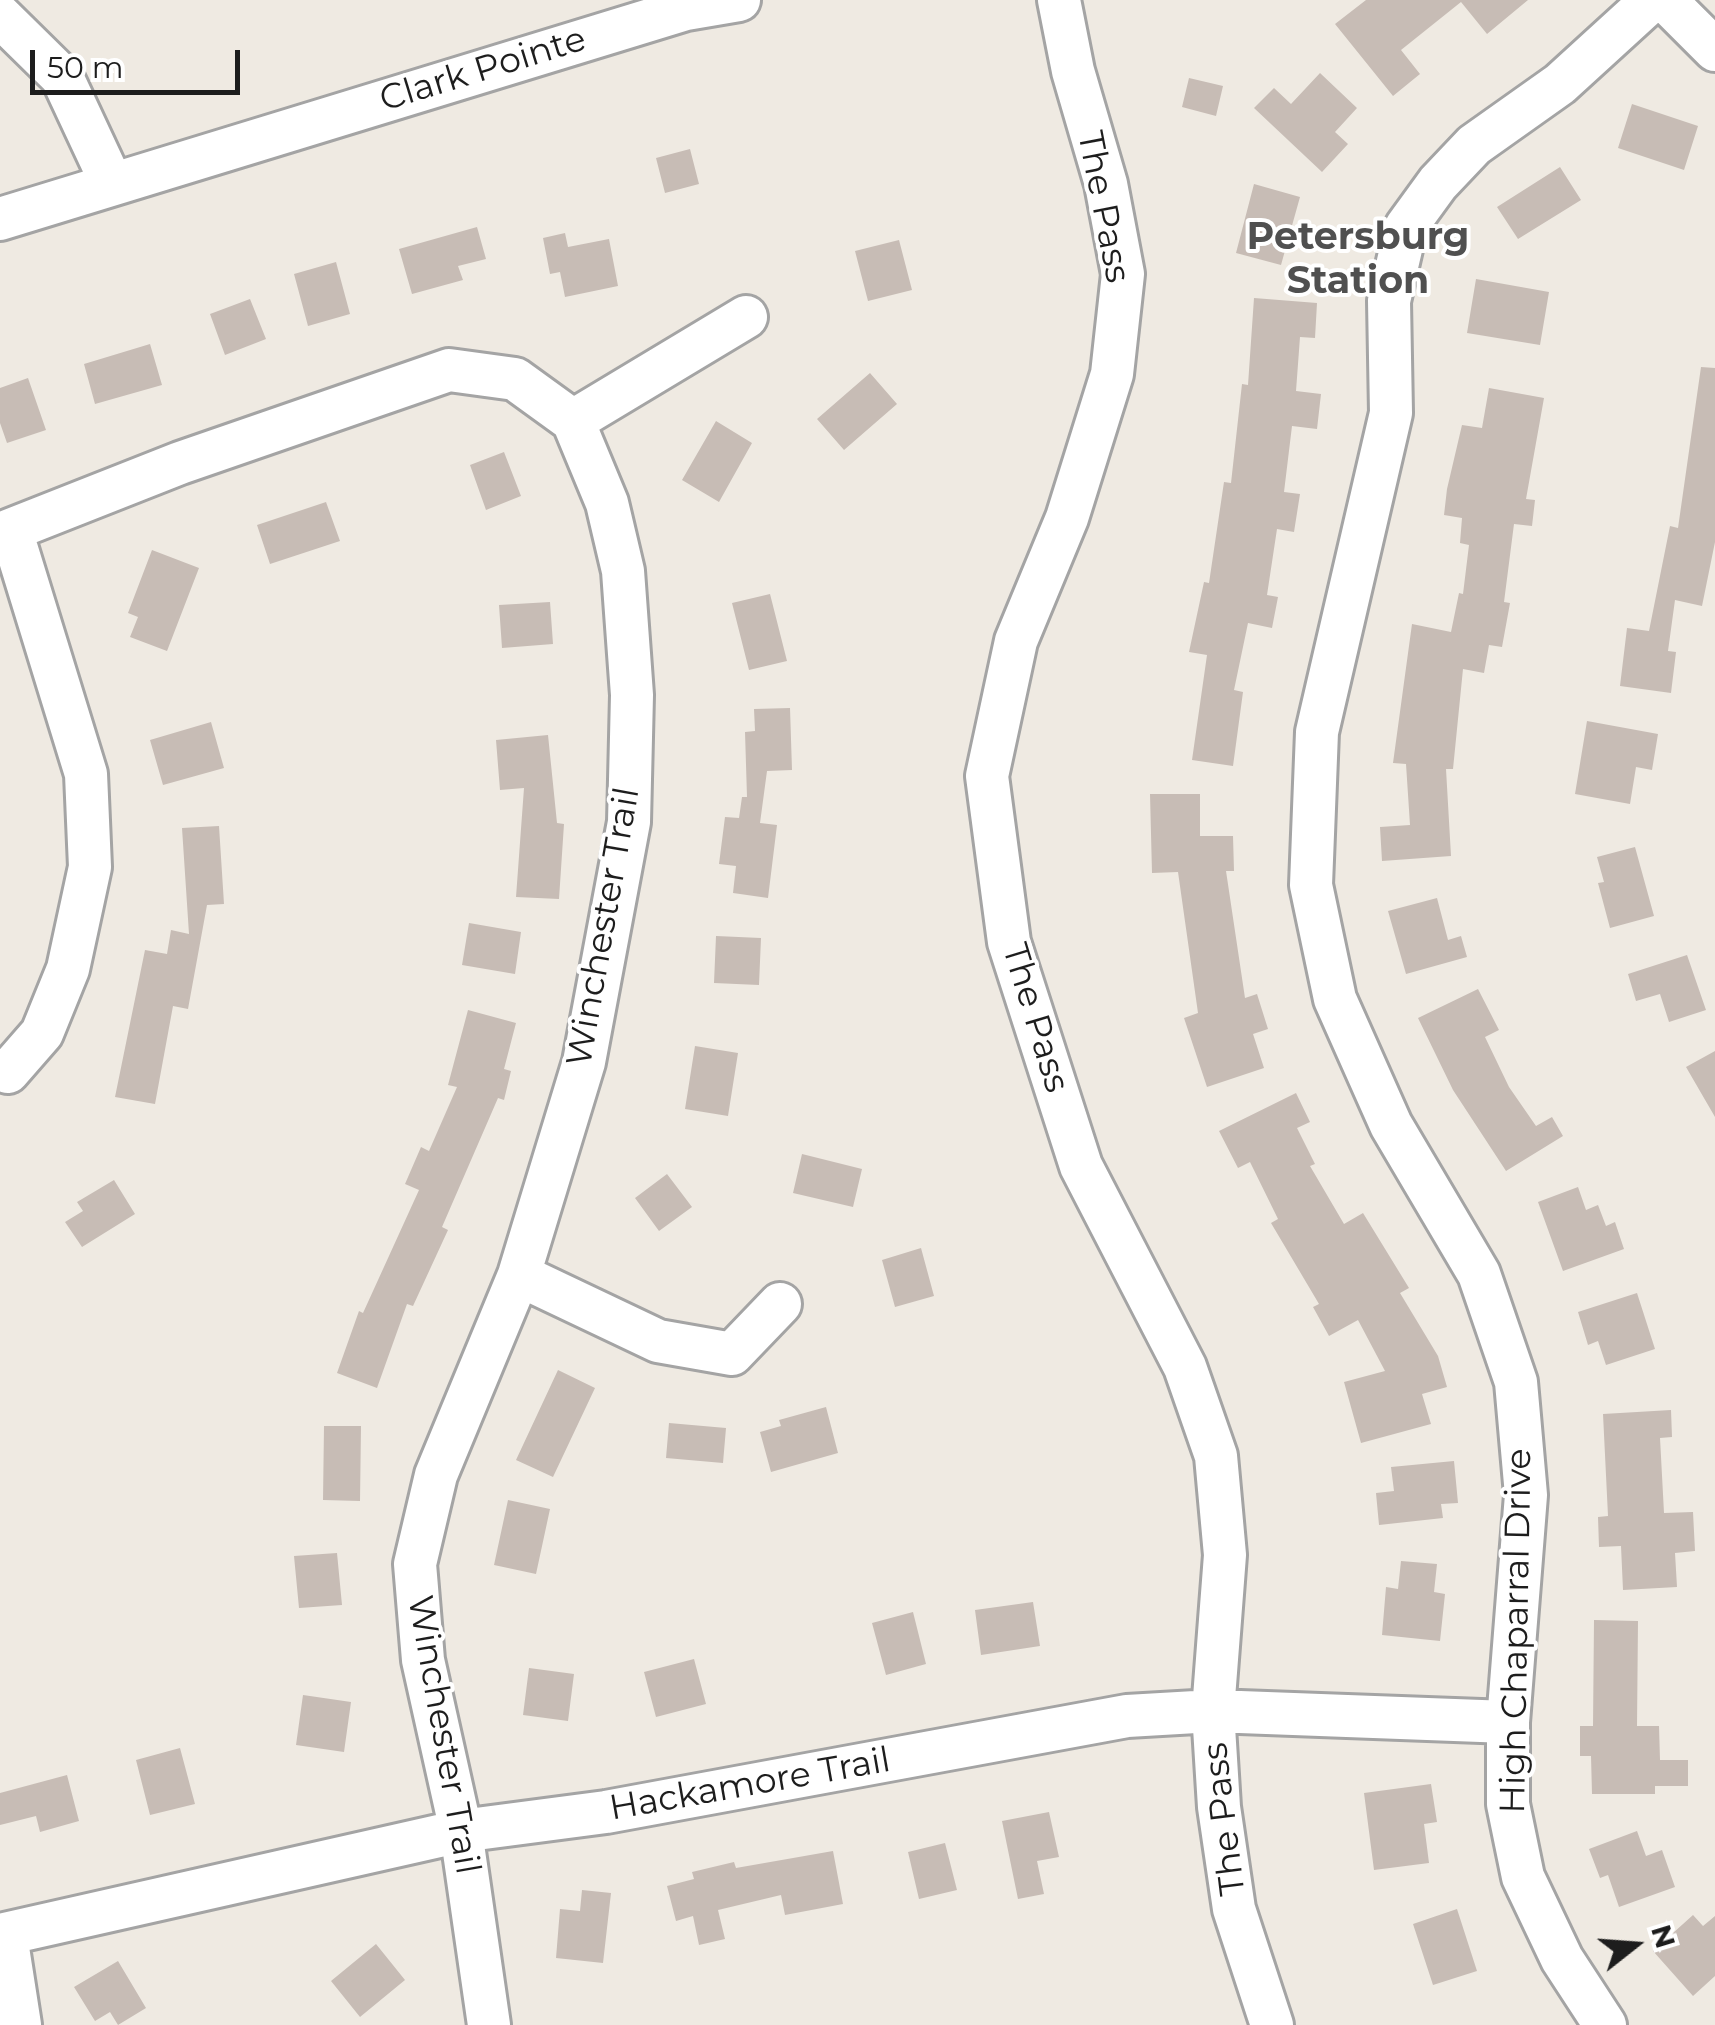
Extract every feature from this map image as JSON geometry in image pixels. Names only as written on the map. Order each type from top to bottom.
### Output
[{"type":"street","name":"Clark Pointe","points":[[0,219],[686,9],[738,0]]},
{"type":"street","name":"The Pass","points":[[1059,0],[1072,71],[1106,184],[1123,274],[1112,374],[1067,518],[1016,640],[987,776],[1009,942],[1082,1166],[1185,1367],[1216,1456],[1225,1555],[1213,1711],[1220,1807],[1234,1909],[1272,2025]]},
{"type":"street","name":"High Chaparral Drive","points":[[1605,2025],[1562,1959],[1523,1876],[1508,1804],[1508,1722],[1526,1496],[1516,1382],[1479,1274],[1392,1125],[1335,999],[1311,885],[1317,732],[1391,414],[1388,302],[1406,227],[1438,182],[1474,145],[1560,84],[1652,0]]},
{"type":"street","points":[[1665,0],[1715,50]]},
{"type":"street","points":[[0,16],[62,77],[111,182]]},
{"type":"street","points":[[8,1072],[42,1034],[68,969],[90,868],[86,774],[6,532],[180,464],[449,370],[515,378],[573,421],[746,317]]},
{"type":"street","name":"Winchester Trail","points":[[489,2025],[462,1832],[423,1660],[415,1564],[436,1474],[519,1275],[584,1062],[630,822],[632,694],[622,571],[607,504],[573,421]]},
{"type":"street","points":[[519,1275],[658,1341],[732,1354],[780,1304]]},
{"type":"street","name":"Hackamore Trail","points":[[3,1935],[462,1832],[606,1812],[1071,1724],[1213,1711],[1508,1722]]},
{"type":"street","points":[[3,1935],[20,2025]]},
{"type":"building","points":[[1366,0],[1528,0],[1487,34],[1461,2],[1401,50],[1420,74],[1393,96],[1335,24]]},
{"type":"building","points":[[1320,73],[1357,108],[1335,132],[1348,144],[1322,172],[1254,108],[1274,88],[1291,104]]},
{"type":"building","points":[[1189,78],[1223,86],[1216,116],[1182,107]]},
{"type":"building","points":[[1632,104],[1698,126],[1684,170],[1618,148]]},
{"type":"building","points":[[690,149],[699,184],[665,193],[656,158]]},
{"type":"building","points":[[1560,167],[1581,200],[1518,239],[1497,207]]},
{"type":"building","points":[[1254,184],[1300,197],[1281,265],[1236,253]]},
{"type":"building","points":[[477,227],[486,259],[458,266],[463,280],[412,294],[399,249]]},
{"type":"building","points":[[565,233],[568,247],[609,239],[618,286],[565,297],[560,272],[550,274],[543,238]]},
{"type":"building","points":[[899,240],[912,290],[868,301],[855,251]]},
{"type":"building","points":[[336,262],[350,314],[308,326],[294,274]]},
{"type":"building","points":[[1476,279],[1549,292],[1540,345],[1467,333]]},
{"type":"building","points":[[1254,298],[1317,303],[1315,338],[1300,337],[1296,391],[1321,394],[1317,429],[1292,426],[1284,492],[1300,494],[1294,532],[1277,529],[1267,595],[1278,597],[1272,628],[1248,623],[1234,690],[1243,692],[1233,766],[1192,760],[1207,655],[1189,652],[1204,582],[1209,583],[1224,482],[1231,483],[1242,384],[1248,385]]},
{"type":"building","points":[[250,299],[266,339],[225,355],[210,314]]},
{"type":"building","points":[[150,344],[162,385],[95,404],[84,364]]},
{"type":"building","points":[[1701,367],[1715,368],[1715,542],[1702,606],[1675,600],[1668,651],[1676,652],[1671,693],[1620,686],[1627,628],[1649,631],[1670,526],[1678,528]]},
{"type":"building","points":[[870,373],[897,404],[844,450],[817,419]]},
{"type":"building","points":[[28,378],[46,430],[7,443],[0,423],[0,388]]},
{"type":"building","points":[[1489,388],[1544,398],[1526,499],[1535,500],[1532,526],[1514,524],[1504,602],[1510,603],[1502,647],[1489,645],[1484,673],[1463,669],[1453,769],[1446,769],[1451,856],[1382,861],[1380,827],[1410,825],[1406,764],[1393,763],[1412,624],[1451,632],[1459,593],[1463,594],[1469,545],[1460,543],[1462,518],[1444,515],[1447,489],[1462,425],[1482,428]]},
{"type":"building","points":[[716,421],[752,443],[719,502],[682,480]]},
{"type":"building","points":[[504,452],[521,496],[486,510],[470,465]]},
{"type":"building","points":[[326,502],[340,541],[270,564],[257,525]]},
{"type":"building","points":[[152,550],[199,568],[167,651],[130,637],[138,617],[128,613]]},
{"type":"building","points":[[770,594],[787,661],[749,670],[732,603]]},
{"type":"building","points":[[550,602],[553,644],[502,648],[499,605]]},
{"type":"building","points":[[790,708],[792,770],[767,771],[760,823],[777,825],[768,898],[733,893],[736,866],[719,864],[725,817],[739,818],[742,797],[747,797],[745,732],[755,731],[754,709]]},
{"type":"building","points":[[1587,721],[1658,734],[1652,770],[1636,767],[1630,804],[1575,794]]},
{"type":"building","points":[[211,722],[224,768],[163,785],[150,740]]},
{"type":"building","points":[[548,735],[557,823],[564,824],[559,899],[516,897],[524,788],[500,790],[496,740]]},
{"type":"building","points":[[1150,794],[1200,794],[1200,836],[1233,836],[1234,871],[1226,871],[1245,998],[1257,994],[1268,1029],[1253,1034],[1264,1068],[1207,1087],[1184,1018],[1198,1013],[1178,872],[1152,873]]},
{"type":"building","points":[[219,826],[224,904],[207,905],[188,1009],[173,1006],[155,1104],[115,1097],[145,950],[167,954],[171,930],[189,934],[182,828]]},
{"type":"building","points":[[1635,847],[1654,916],[1610,928],[1598,883],[1604,882],[1597,857]]},
{"type":"building","points":[[1437,898],[1448,940],[1461,936],[1467,957],[1406,974],[1388,911]]},
{"type":"building","points":[[469,923],[521,932],[515,974],[462,965]]},
{"type":"building","points":[[716,936],[761,938],[759,985],[714,983]]},
{"type":"building","points":[[1687,955],[1706,1010],[1669,1022],[1660,994],[1636,1001],[1628,974]]},
{"type":"building","points":[[1478,989],[1499,1030],[1485,1037],[1509,1087],[1536,1126],[1552,1117],[1563,1136],[1506,1171],[1453,1090],[1418,1018]]},
{"type":"building","points":[[468,1010],[516,1023],[504,1069],[511,1071],[504,1100],[498,1098],[442,1227],[448,1230],[413,1306],[407,1304],[377,1388],[337,1373],[359,1311],[363,1313],[419,1190],[405,1184],[421,1147],[429,1151],[457,1087],[448,1085]]},
{"type":"building","points":[[695,1046],[738,1053],[728,1116],[685,1109]]},
{"type":"building","points":[[1715,1051],[1715,1117],[1686,1067]]},
{"type":"building","points":[[1296,1093],[1310,1122],[1297,1128],[1315,1164],[1310,1166],[1344,1224],[1363,1213],[1409,1288],[1400,1293],[1438,1356],[1447,1387],[1422,1394],[1431,1424],[1361,1443],[1344,1382],[1385,1371],[1358,1320],[1329,1336],[1313,1307],[1319,1304],[1271,1223],[1278,1219],[1250,1162],[1238,1168],[1219,1131]]},
{"type":"building","points":[[802,1154],[862,1169],[853,1207],[793,1193]]},
{"type":"building","points":[[667,1174],[692,1207],[659,1231],[635,1198]]},
{"type":"building","points":[[114,1180],[135,1214],[82,1247],[65,1222],[83,1211],[77,1202]]},
{"type":"building","points":[[1578,1187],[1586,1210],[1598,1205],[1606,1226],[1615,1222],[1624,1249],[1563,1271],[1538,1202]]},
{"type":"building","points":[[921,1248],[934,1296],[895,1307],[882,1260]]},
{"type":"building","points":[[1637,1293],[1655,1349],[1606,1365],[1598,1341],[1588,1345],[1578,1312]]},
{"type":"building","points":[[558,1370],[595,1388],[553,1477],[516,1460]]},
{"type":"building","points":[[826,1407],[838,1453],[771,1472],[760,1432],[781,1426],[779,1420]]},
{"type":"building","points":[[1671,1410],[1672,1437],[1660,1438],[1664,1513],[1693,1512],[1695,1551],[1675,1553],[1677,1587],[1623,1590],[1621,1546],[1599,1547],[1598,1517],[1608,1516],[1603,1414]]},
{"type":"building","points":[[669,1423],[726,1428],[723,1463],[666,1458]]},
{"type":"building","points":[[324,1426],[361,1426],[360,1501],[323,1500]]},
{"type":"building","points":[[1454,1461],[1458,1503],[1441,1504],[1443,1518],[1379,1525],[1376,1493],[1394,1491],[1391,1467]]},
{"type":"building","points":[[508,1500],[550,1509],[536,1574],[494,1565]]},
{"type":"building","points":[[337,1553],[342,1605],[299,1608],[294,1556]]},
{"type":"building","points":[[1401,1561],[1437,1564],[1434,1592],[1445,1594],[1440,1641],[1382,1635],[1386,1587],[1398,1589]]},
{"type":"building","points":[[1033,1602],[1040,1646],[981,1655],[975,1610]]},
{"type":"building","points":[[913,1612],[926,1664],[886,1675],[872,1623]]},
{"type":"building","points":[[1594,1620],[1638,1621],[1637,1726],[1659,1726],[1660,1760],[1688,1760],[1688,1786],[1655,1786],[1655,1794],[1592,1794],[1591,1756],[1580,1756],[1580,1726],[1593,1726]]},
{"type":"building","points":[[694,1659],[706,1704],[656,1717],[644,1672]]},
{"type":"building","points":[[529,1668],[574,1674],[568,1721],[523,1715]]},
{"type":"building","points":[[303,1695],[351,1702],[344,1752],[296,1745]]},
{"type":"building","points":[[180,1748],[195,1804],[150,1815],[136,1760]]},
{"type":"building","points":[[67,1775],[79,1821],[40,1832],[36,1816],[0,1825],[0,1793]]},
{"type":"building","points":[[1431,1784],[1437,1822],[1424,1824],[1429,1863],[1374,1870],[1364,1793]]},
{"type":"building","points":[[1049,1812],[1059,1857],[1037,1861],[1044,1894],[1018,1899],[1002,1821]]},
{"type":"building","points":[[1637,1831],[1646,1856],[1662,1850],[1675,1887],[1619,1907],[1608,1875],[1600,1878],[1589,1849]]},
{"type":"building","points":[[945,1843],[957,1890],[919,1899],[908,1852]]},
{"type":"building","points":[[833,1851],[843,1904],[785,1915],[781,1895],[718,1910],[725,1939],[699,1945],[693,1916],[676,1921],[667,1886],[694,1879],[692,1872],[734,1862],[736,1868]]},
{"type":"building","points":[[582,1890],[611,1893],[603,1963],[556,1958],[560,1909],[580,1911]]},
{"type":"building","points":[[1457,1909],[1477,1971],[1433,1985],[1413,1924]]},
{"type":"building","points":[[1693,1915],[1703,1926],[1715,1916],[1715,1976],[1693,1996],[1653,1951]]},
{"type":"building","points":[[376,1944],[405,1980],[360,2017],[331,1981]]},
{"type":"building","points":[[118,1961],[146,2008],[118,2025],[110,2012],[95,2021],[74,1987]]},
{"type":"district","name":"Petersburg Station","points":[[1358,260]]}]
